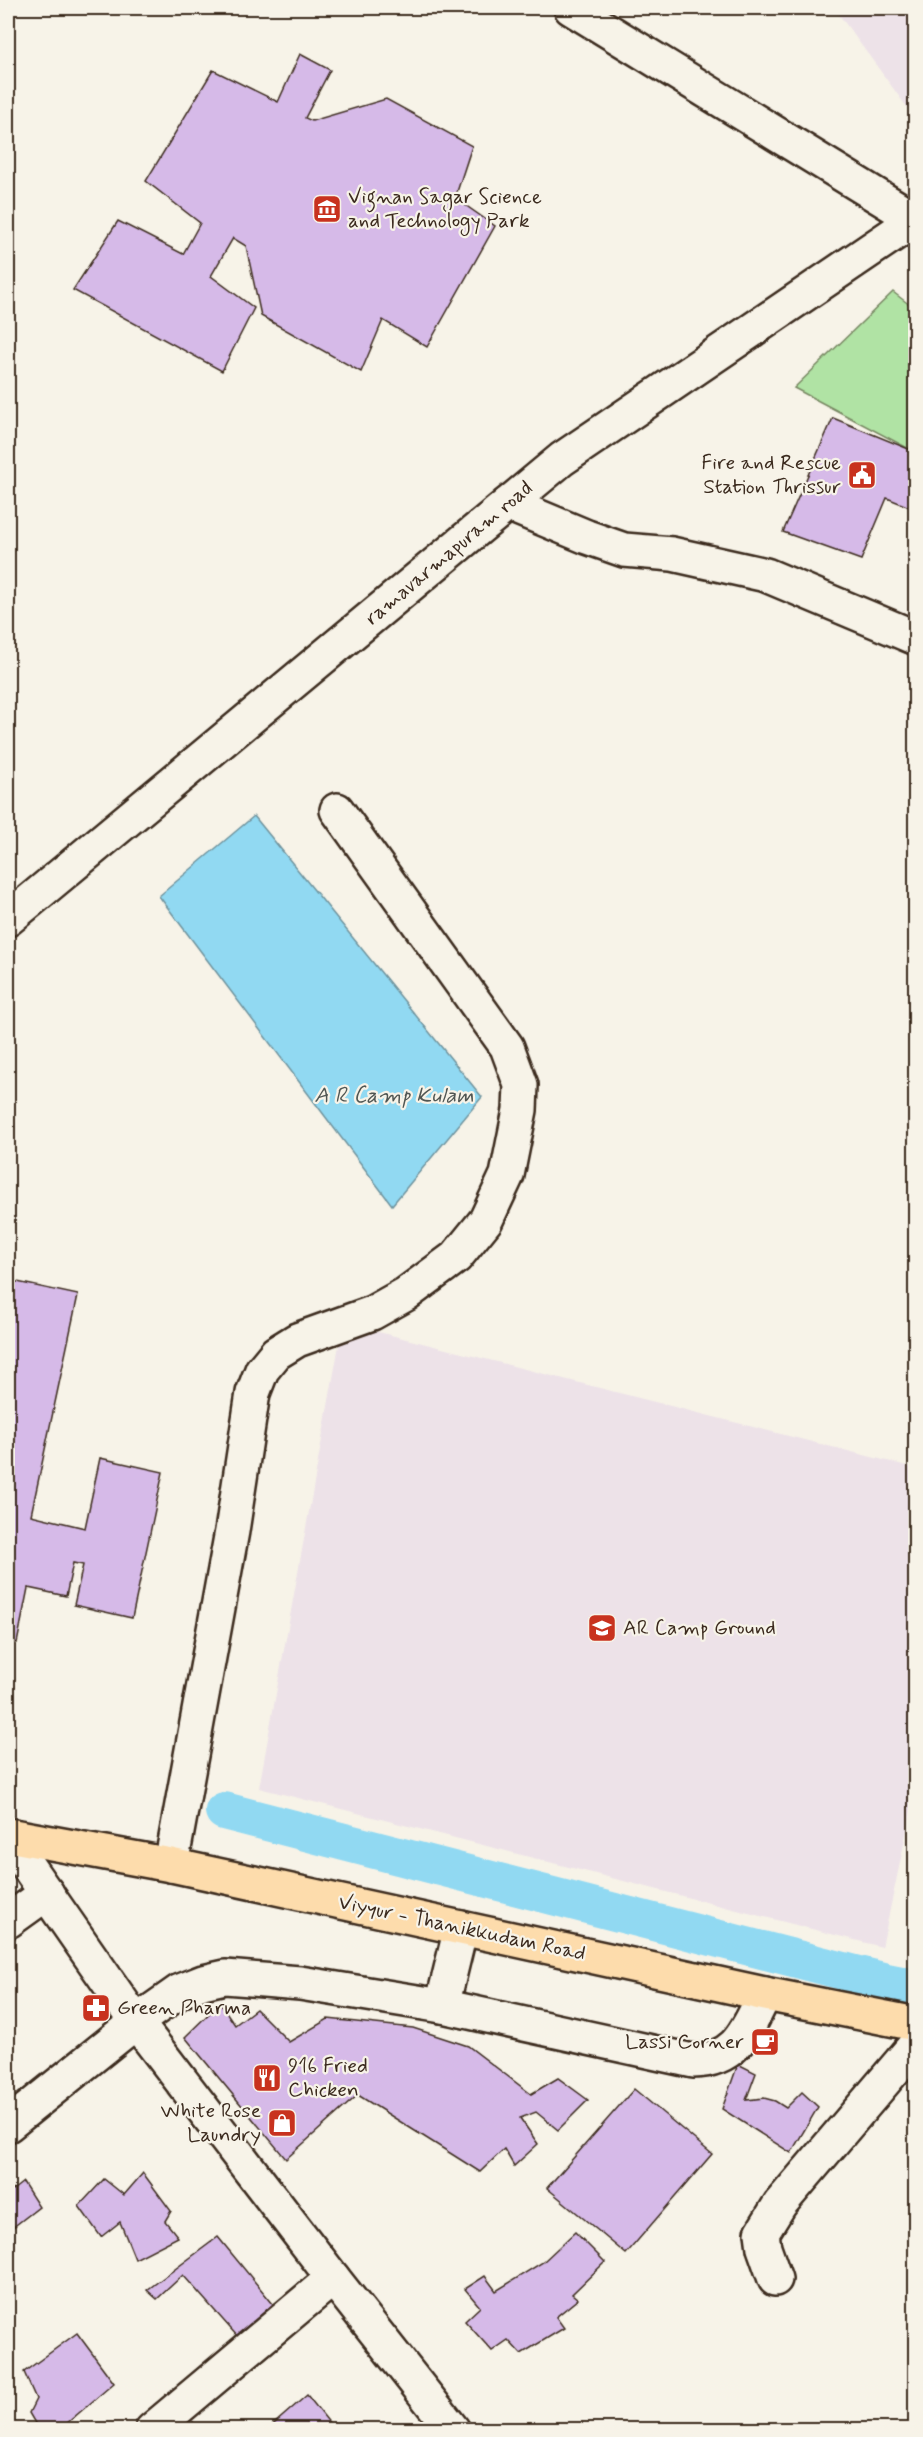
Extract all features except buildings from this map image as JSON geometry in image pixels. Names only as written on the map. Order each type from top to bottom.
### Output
[{"type":"main road","name":"Viyyur - Thanikkudam Road","points":[[8,1837],[171,1864],[765,1994],[915,2024]]},
{"type":"street","points":[[571,8],[915,219]]},
{"type":"street","name":"ramavarmapuram road","points":[[8,919],[562,459],[915,219]]},
{"type":"street","points":[[508,504],[624,550],[672,554],[766,575],[915,638]]},
{"type":"street","points":[[171,1864],[232,1531],[253,1393],[262,1370],[276,1353],[297,1340],[372,1313],[406,1294],[456,1257],[486,1220],[507,1175],[520,1110],[521,1085],[507,1047],[337,810]]},
{"type":"street","points":[[8,1837],[136,2022],[453,2430]]},
{"type":"street","points":[[8,1921],[47,1893]]},
{"type":"street","points":[[442,2006],[461,1928]]},
{"type":"street","points":[[8,2125],[136,2022],[180,1991],[225,1977],[300,1983],[442,2006],[693,2061],[710,2061],[726,2054],[737,2044],[765,1994]]},
{"type":"street","points":[[775,2279],[764,2248],[762,2232],[780,2204],[915,2043]]},
{"type":"street","points":[[152,2430],[333,2278]]},
{"type":"shaded area","points":[[834,8],[915,8],[915,118]]},
{"type":"shaded area","name":"AR Camp Ground","points":[[343,1323],[915,1468],[915,1792],[882,1947],[259,1788]]},
{"type":"green space","points":[[893,292],[915,309],[915,452],[794,388]]},
{"type":"water","name":"A R Camp Kulam","points":[[254,816],[482,1097],[392,1205],[159,896]]},
{"type":"waterway","points":[[224,1811],[916,1988]]},
{"type":"place","name":"Vignan Sagar Science and Technology Park","points":[[327,209]]},
{"type":"place","name":"Fire and Rescue Station Thrissur","points":[[862,475]]},
{"type":"place","name":"AR Camp Ground","points":[[602,1628]]},
{"type":"place","name":"Green Pharma","points":[[96,2008]]},
{"type":"place","name":"Lassi Corner","points":[[765,2042]]},
{"type":"place","name":"916 Fried Chicken","points":[[267,2078]]},
{"type":"place","name":"White Rose Laundry","points":[[282,2123]]}]
